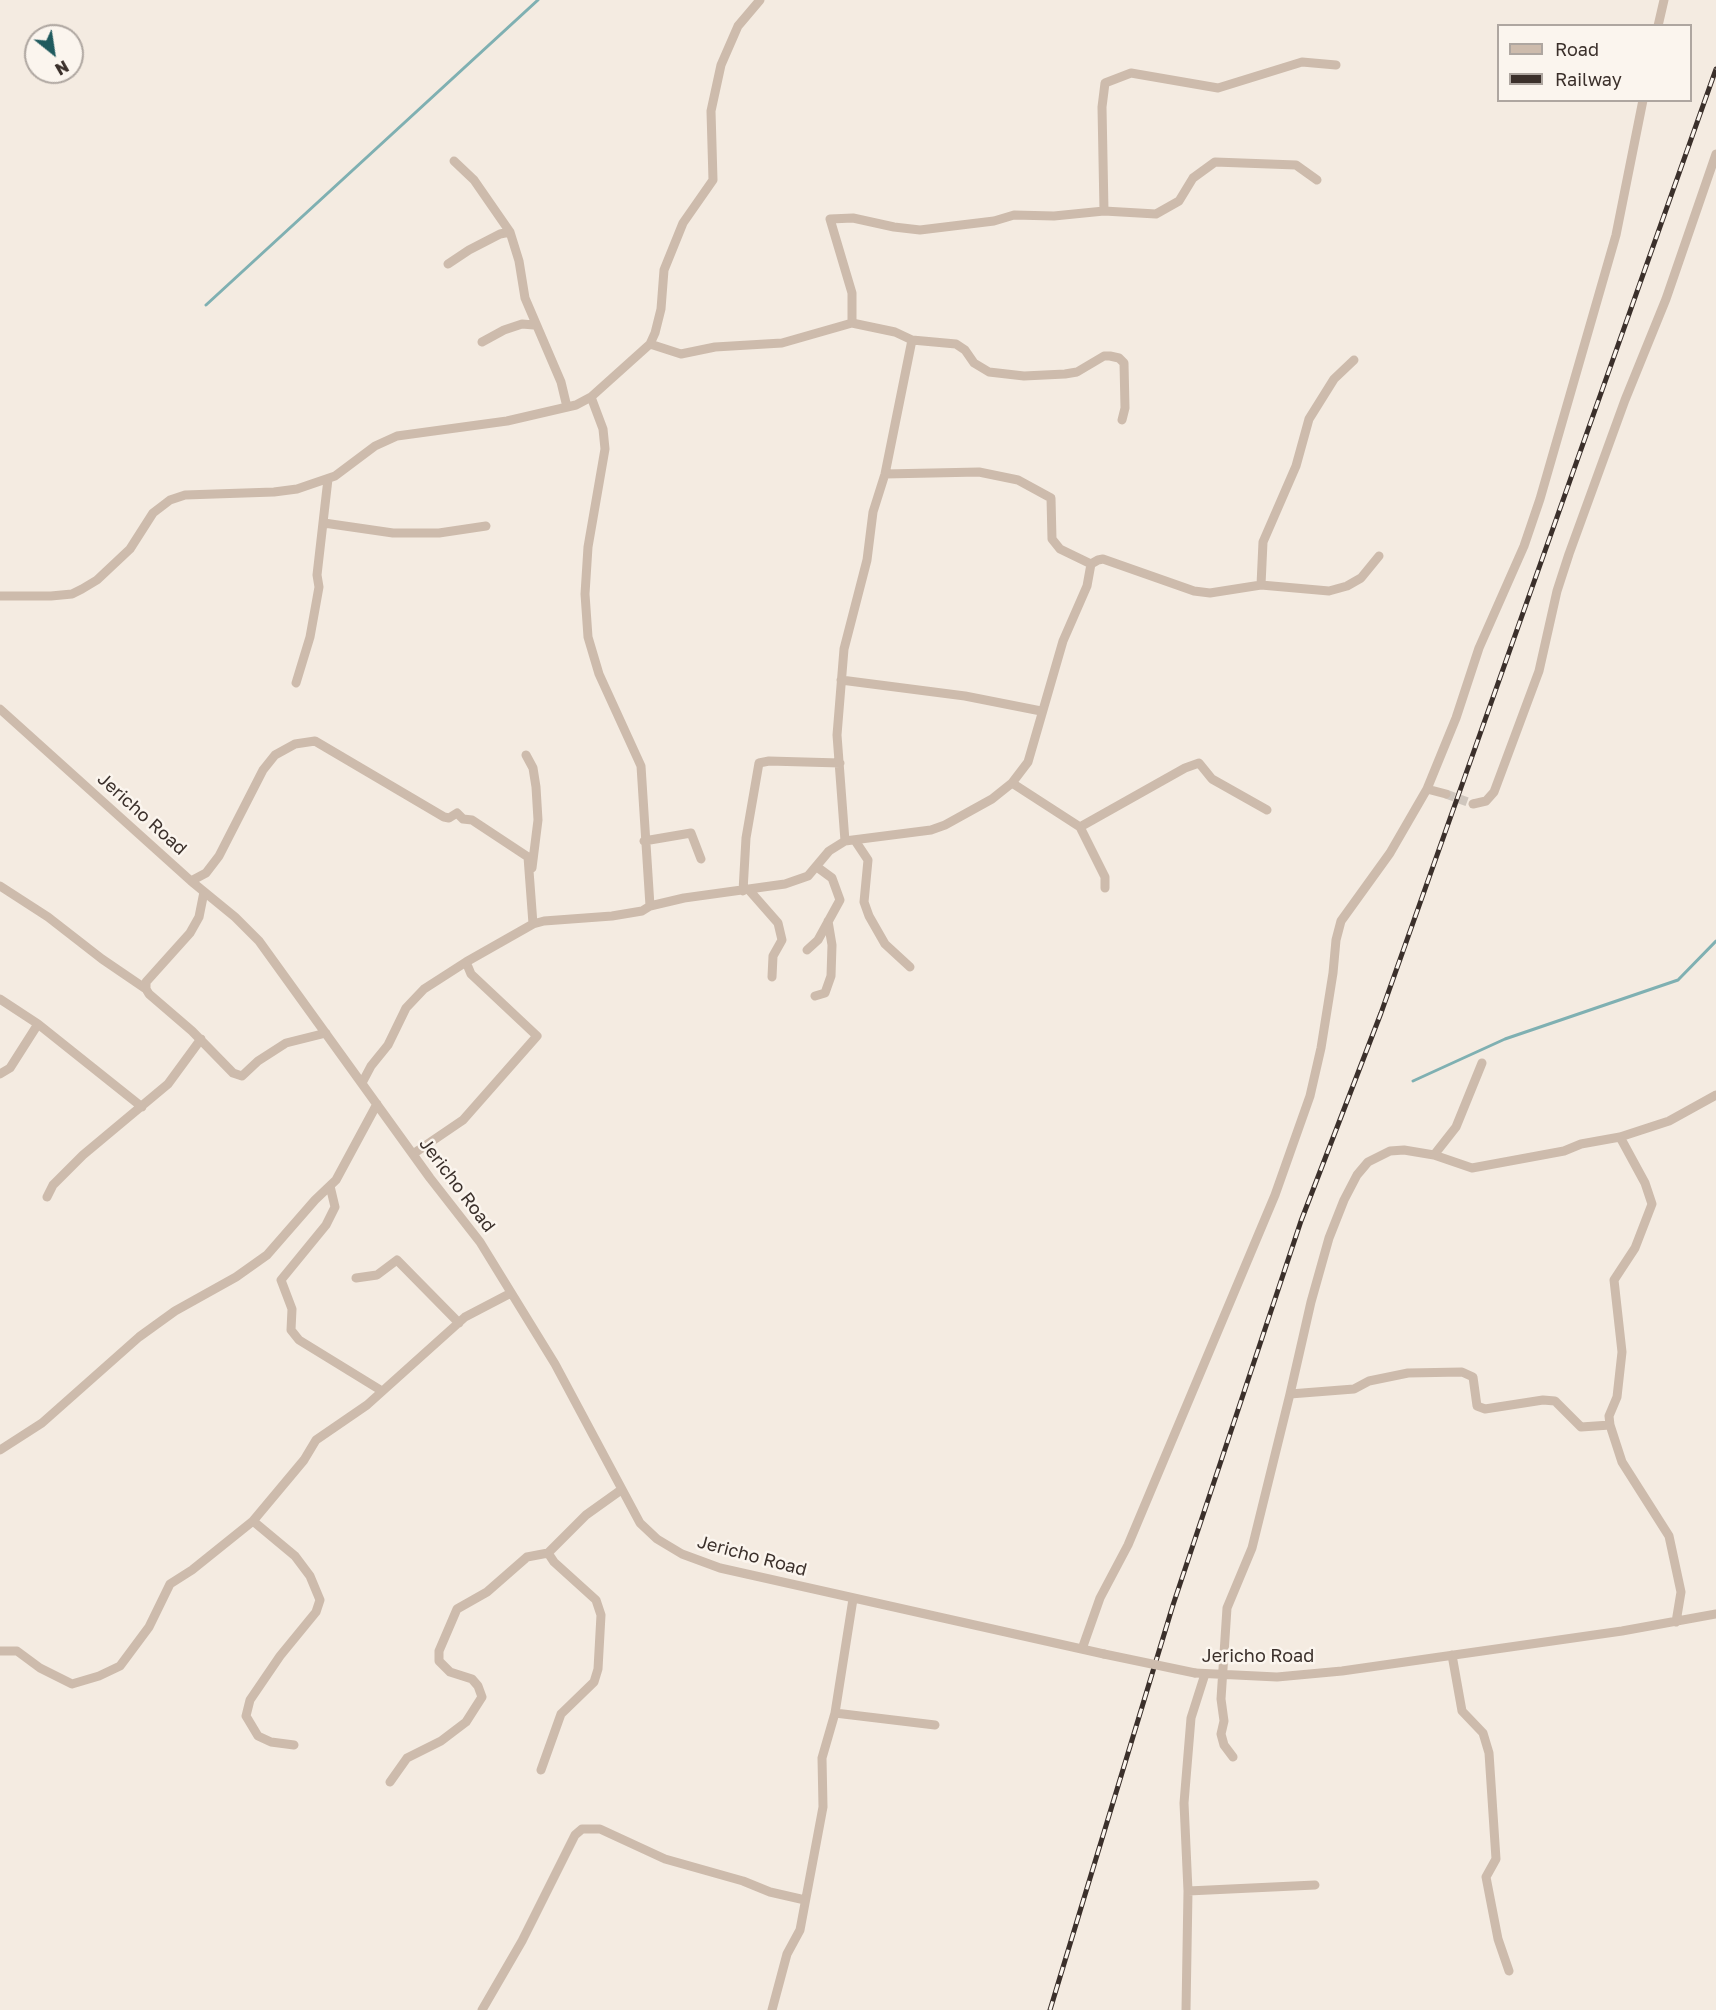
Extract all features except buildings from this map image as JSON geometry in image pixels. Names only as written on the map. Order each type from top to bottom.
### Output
[{"type":"street","points":[[0,596],[72,594],[90,585],[130,549],[153,513],[170,500],[184,495],[274,492],[328,479],[375,446],[398,436],[476,427],[567,407],[591,397],[650,344],[661,309],[664,270],[683,222],[713,180],[711,111],[721,65],[738,26],[760,0]]},
{"type":"street","points":[[1658,24],[1664,0]]},
{"type":"street","points":[[1104,211],[1102,107],[1105,83],[1131,73],[1218,88],[1302,62],[1336,65]]},
{"type":"street","points":[[1082,1649],[1100,1598],[1128,1545],[1283,1173],[1310,1096],[1321,1048],[1334,973],[1336,940],[1341,921],[1390,852],[1427,789],[1456,718],[1479,648],[1524,546],[1540,499],[1616,235],[1643,102]]},
{"type":"street","points":[[1473,804],[1486,801],[1494,792],[1539,672],[1557,591],[1569,554],[1624,400],[1666,298],[1716,154]]},
{"type":"street","points":[[454,161],[474,180],[510,232],[519,261],[525,298],[534,325],[561,382],[567,407]]},
{"type":"street","points":[[852,323],[852,293],[830,219],[853,218],[920,230],[994,221],[1014,215],[1054,216],[1104,211],[1156,214],[1179,201],[1192,178],[1215,162],[1296,165],[1317,180]]},
{"type":"street","points":[[448,264],[500,234],[510,232]]},
{"type":"street","points":[[650,344],[681,354],[715,347],[782,343],[852,323],[895,332],[912,340],[956,344],[981,369],[1024,376],[1077,372],[1104,356],[1119,358],[1124,363],[1125,408],[1122,420]]},
{"type":"street","points":[[482,342],[504,330],[522,324],[534,325]]},
{"type":"street","points":[[845,841],[837,735],[844,650],[867,560],[873,512],[885,474],[912,340]]},
{"type":"street","points":[[1262,585],[1263,542],[1296,466],[1309,419],[1334,379],[1354,360]]},
{"type":"street","points":[[591,397],[605,441],[588,547],[585,594],[588,637],[599,674],[641,766],[644,841],[650,906]]},
{"type":"street","points":[[885,474],[979,472],[1017,480],[1051,498],[1052,539],[1060,549],[1091,564],[1103,559],[1194,591],[1210,593],[1262,585],[1329,591],[1347,586],[1361,578],[1379,556]]},
{"type":"street","points":[[296,683],[310,637],[319,587],[317,575],[328,479]]},
{"type":"street","points":[[324,523],[393,533],[439,533],[486,526]]},
{"type":"street","points":[[362,1083],[371,1066],[388,1045],[399,1019],[424,989],[533,924],[544,921],[612,916],[642,911],[650,906],[684,898],[785,884],[808,876],[829,851],[845,841],[856,842],[945,825],[992,799],[1012,783],[1028,762],[1063,641],[1087,586],[1091,564]]},
{"type":"street","points":[[841,680],[946,693],[1041,711]]},
{"type":"street","name":"Jericho Road","points":[[0,709],[259,941],[412,1154],[480,1242],[555,1364],[640,1523],[657,1539],[682,1554],[720,1568],[853,1599],[1162,1668],[1222,1676],[1277,1677],[1342,1671],[1676,1622],[1716,1614]]},
{"type":"street","points":[[191,881],[206,873],[219,856],[263,770],[275,755],[304,741],[315,741],[444,817],[449,818],[457,813],[528,857],[533,924]]},
{"type":"street","points":[[526,754],[533,768],[538,820],[530,885]]},
{"type":"street","points":[[772,978],[773,956],[782,940],[778,923],[746,891],[746,838],[759,764],[770,761],[840,763]]},
{"type":"street","points":[[1080,827],[1196,762],[1212,779],[1267,810]]},
{"type":"street","points":[[1012,783],[1080,827],[1105,877],[1105,888]]},
{"type":"street","points":[[1427,789],[1446,794]]},
{"type":"street","points":[[644,841],[691,833],[700,859]]},
{"type":"street","points":[[856,842],[868,860],[864,902],[869,916],[885,944],[910,968]]},
{"type":"street","points":[[807,950],[818,940],[840,900],[832,878],[817,867]]},
{"type":"street","points":[[0,886],[48,917],[146,989],[201,1039],[233,1073],[242,1076],[258,1060],[286,1043],[326,1034]]},
{"type":"street","points":[[146,989],[146,982],[190,933],[199,916],[204,892]]},
{"type":"street","points":[[815,996],[825,993],[831,976],[832,945],[828,921]]},
{"type":"street","points":[[412,1154],[463,1119],[537,1036],[471,974],[466,962]]},
{"type":"street","points":[[0,999],[38,1024],[142,1107]]},
{"type":"street","points":[[0,1074],[9,1068],[38,1024]]},
{"type":"street","points":[[47,1197],[53,1185],[107,1132],[142,1107],[168,1084],[201,1039]]},
{"type":"street","points":[[1434,1155],[1456,1127],[1482,1063]]},
{"type":"street","points":[[1233,1757],[1224,1745],[1221,1734],[1224,1721],[1222,1676],[1227,1608],[1251,1548],[1329,1238],[1357,1175],[1368,1162],[1390,1150],[1434,1155],[1476,1168],[1564,1151],[1581,1144],[1620,1137],[1669,1120],[1716,1095]]},
{"type":"street","points":[[0,1450],[42,1423],[139,1337],[267,1255],[330,1186],[349,1160],[366,1120],[377,1104]]},
{"type":"street","points":[[1620,1137],[1645,1183],[1652,1204],[1635,1248],[1614,1280],[1622,1352],[1617,1397],[1609,1416],[1610,1425],[1622,1462],[1669,1536],[1681,1592],[1676,1622]]},
{"type":"street","points":[[330,1186],[335,1207],[327,1225],[281,1280],[292,1309],[291,1330],[299,1340],[382,1391]]},
{"type":"street","points":[[356,1278],[376,1275],[398,1260],[459,1323]]},
{"type":"street","points":[[0,1651],[16,1651],[40,1668],[72,1684],[99,1677],[120,1666],[149,1627],[159,1601],[170,1584],[192,1570],[253,1521],[304,1460],[316,1440],[367,1405],[459,1323],[510,1293]]},
{"type":"street","points":[[1290,1394],[1354,1389],[1369,1381],[1408,1374],[1462,1372],[1473,1377],[1477,1406],[1485,1409],[1543,1400],[1555,1401],[1581,1427],[1610,1425]]},
{"type":"street","points":[[390,1782],[407,1758],[441,1741],[466,1722],[482,1697],[478,1686],[472,1679],[450,1672],[439,1661],[439,1651],[457,1609],[487,1592],[527,1557],[548,1553],[586,1515],[621,1490]]},
{"type":"street","points":[[253,1521],[295,1556],[310,1576],[320,1600],[316,1612],[280,1656],[250,1700],[246,1716],[258,1736],[271,1742],[294,1744]]},
{"type":"street","points":[[541,1770],[561,1714],[594,1683],[598,1669],[601,1615],[596,1600],[554,1562],[548,1553]]},
{"type":"street","points":[[772,2010],[787,1954],[800,1930],[806,1900],[823,1807],[822,1758],[835,1713],[853,1599]]},
{"type":"street","points":[[1452,1655],[1462,1711],[1483,1733],[1489,1753],[1496,1859],[1486,1877],[1498,1939],[1509,1971]]},
{"type":"street","points":[[1186,2010],[1188,1891],[1184,1803],[1191,1718],[1200,1673]]},
{"type":"street","points":[[835,1713],[935,1725]]},
{"type":"street","points":[[482,2010],[522,1941],[575,1835],[582,1829],[600,1829],[665,1858],[743,1881],[770,1892],[806,1900]]},
{"type":"street","points":[[1188,1891],[1315,1885]]},
{"type":"waterway","points":[[206,305],[538,0]]},
{"type":"waterway","points":[[1413,1081],[1505,1039],[1678,980],[1716,941]]},
{"type":"tunnel","points":[[1446,794],[1473,804]]},
{"type":"railway","points":[[1050,2010],[1173,1605],[1301,1221],[1381,1013],[1716,69]]}]
